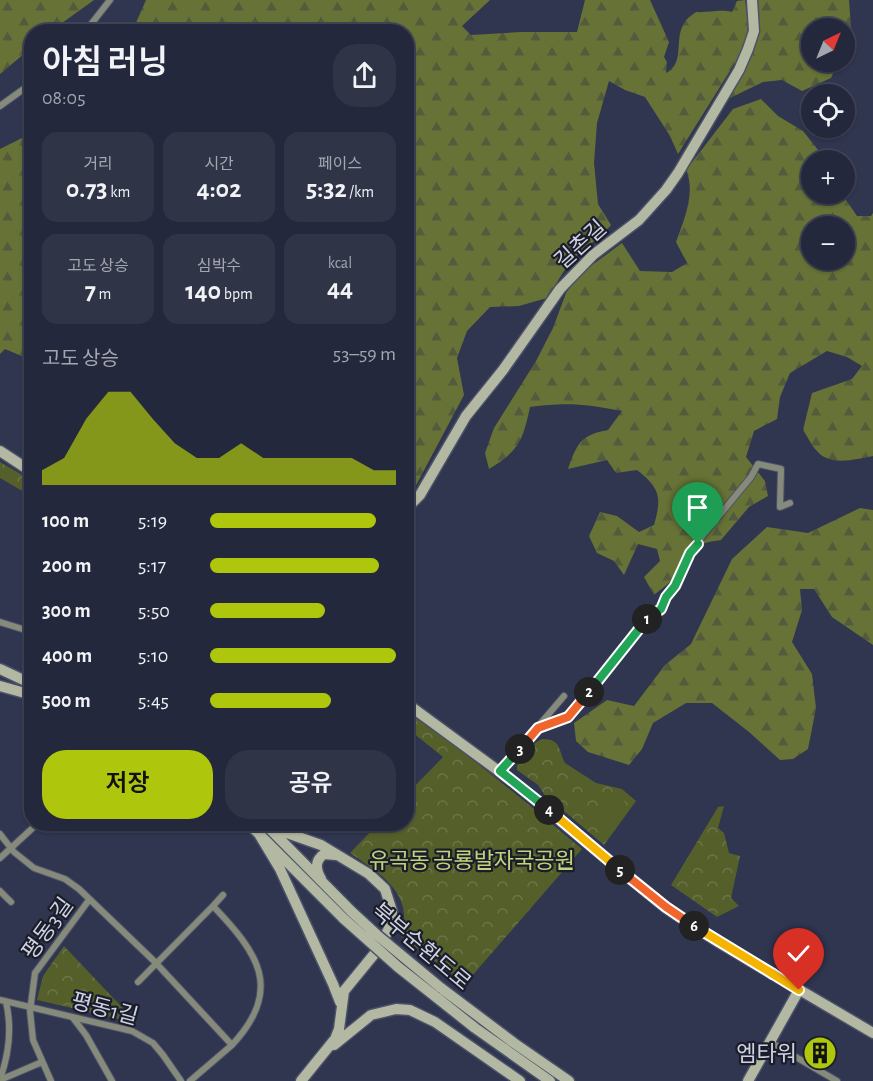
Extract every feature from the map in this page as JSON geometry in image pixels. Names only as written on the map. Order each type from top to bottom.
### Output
[{"type":"main road","name":"길촌길","points":[[414,501],[420,495],[466,416],[503,370],[560,290],[593,255],[639,220],[678,173],[739,70],[748,49],[754,31],[752,0]]},
{"type":"main road","points":[[0,450],[24,466]]},
{"type":"main road","points":[[0,669],[24,680]]},
{"type":"main road","points":[[0,675],[24,682]]},
{"type":"main road","points":[[0,686],[24,693]]},
{"type":"main road","points":[[414,709],[500,771],[666,907],[873,1033]]},
{"type":"main road","name":"북부순환도로","points":[[256,831],[348,916],[384,941],[483,1034],[550,1081]]},
{"type":"main road","name":"북부순환도로","points":[[274,831],[323,883],[348,916]]},
{"type":"main road","points":[[282,831],[311,840],[380,883],[388,896],[393,918],[380,947],[344,991],[339,1029],[327,1051]]},
{"type":"main road","points":[[259,834],[280,869],[333,984],[341,1012]]},
{"type":"main road","points":[[323,883],[317,872],[318,859],[328,853],[339,856]]},
{"type":"main road","points":[[748,1081],[799,990]]},
{"type":"main road","name":"북부순환도로","points":[[438,992],[569,1081]]},
{"type":"main road","points":[[301,1081],[327,1051],[371,1015],[396,1009],[410,1010],[435,1022],[520,1081]]},
{"type":"street","points":[[91,24],[110,0]]},
{"type":"street","points":[[0,106],[24,88]]},
{"type":"street","points":[[538,728],[568,717],[651,616],[661,609],[666,597],[675,586],[690,553],[751,477],[758,464],[781,469],[780,507],[790,503]]},
{"type":"street","points":[[0,622],[24,630]]},
{"type":"street","points":[[500,771],[564,696]]},
{"type":"street","points":[[0,858],[30,831]]},
{"type":"street","points":[[0,834],[11,849],[34,868],[70,883],[89,900],[155,962],[232,1045]]},
{"type":"street","points":[[0,891],[11,902]]},
{"type":"street","points":[[138,982],[155,962],[223,895]]},
{"type":"street","name":"평동3길","points":[[51,1081],[33,1040],[30,1009],[35,973],[89,900]]},
{"type":"street","points":[[190,1081],[232,1045],[257,1009],[262,992],[260,976],[249,948],[240,933],[213,906]]},
{"type":"street","points":[[0,1079],[6,1063],[9,1043],[9,1016],[3,1001]]},
{"type":"street","name":"평동1길","points":[[3,1001],[132,1031],[145,1037],[163,1055],[181,1081]]},
{"type":"street","points":[[73,1018],[86,1035],[112,1081]]},
{"type":"street","points":[[770,1042],[837,1081]]},
{"type":"street","points":[[0,1079],[42,1062]]},
{"type":"green space","points":[[0,0],[94,0],[61,24],[24,24],[24,54],[0,74]]},
{"type":"green space","points":[[146,0],[490,0],[462,26],[471,35],[577,32],[585,0],[650,0],[669,42],[664,57],[667,62],[666,73],[676,63],[680,35],[688,18],[696,12],[732,12],[737,1],[745,0],[748,42],[678,154],[670,136],[645,97],[609,81],[597,123],[594,163],[598,204],[611,225],[599,239],[585,246],[564,271],[547,298],[519,306],[490,307],[467,331],[457,358],[464,395],[414,489],[414,24],[135,24]]},
{"type":"green space","points":[[758,0],[849,0],[850,18],[801,18],[801,72],[834,72],[831,78],[818,84],[801,84],[801,90],[782,80],[763,82],[728,99],[748,64],[758,28]]},
{"type":"green space","points":[[761,99],[778,116],[801,130],[801,138],[809,138],[818,150],[801,150],[801,204],[849,204],[857,216],[871,216],[873,213],[873,456],[844,461],[829,459],[815,449],[803,430],[812,393],[852,379],[862,366],[847,357],[827,351],[790,373],[780,397],[777,419],[754,431],[746,457],[765,481],[768,496],[749,507],[721,540],[700,545],[693,550],[676,575],[654,595],[644,577],[660,561],[657,549],[638,544],[624,575],[614,561],[597,553],[589,536],[600,512],[617,516],[639,532],[654,525],[658,507],[655,488],[637,470],[616,473],[607,460],[568,469],[581,442],[591,435],[608,430],[622,411],[576,404],[530,407],[522,436],[513,450],[489,469],[485,453],[494,428],[536,361],[553,328],[566,293],[580,274],[622,243],[640,271],[672,272],[687,263],[676,242],[689,197],[690,187],[686,170],[733,109]]},
{"type":"green space","points":[[24,136],[24,357],[5,349],[0,354],[0,149]]},
{"type":"green space","points":[[0,462],[24,476],[24,492],[0,478]]},
{"type":"green space","points":[[860,508],[873,510],[873,645],[832,617],[814,589],[800,589],[802,610],[792,642],[812,674],[816,708],[808,749],[793,759],[780,760],[712,703],[686,703],[653,723],[642,749],[629,765],[588,752],[576,741],[574,723],[607,700],[634,706],[665,665],[691,644],[732,559],[767,527],[808,533]]},
{"type":"green space","name":"유곡동 공룡발자국공원","points":[[414,717],[474,761],[582,849],[465,984],[401,936],[404,921],[399,897],[392,886],[373,868],[350,853],[371,831],[414,831],[414,787],[443,757],[414,734]]},
{"type":"green space","points":[[542,739],[556,743],[565,763],[596,783],[622,789],[636,801],[604,845],[544,794],[538,785],[517,770],[522,756]]},
{"type":"green space","points":[[611,791],[625,802],[604,830],[590,819]]},
{"type":"green space","points":[[724,806],[718,828],[724,833],[729,853],[740,856],[731,898],[739,906],[717,917],[671,885],[718,807]]},
{"type":"green space","points":[[64,946],[137,1023],[37,1000],[43,976]]},
{"type":"place","name":"엠타워","points":[[820,1053]]},
{"type":"route","points":[[698,544],[690,553],[675,586],[666,597],[661,609],[651,616],[574,711],[568,717],[538,728],[500,771],[666,907],[720,943],[799,990]]}]
